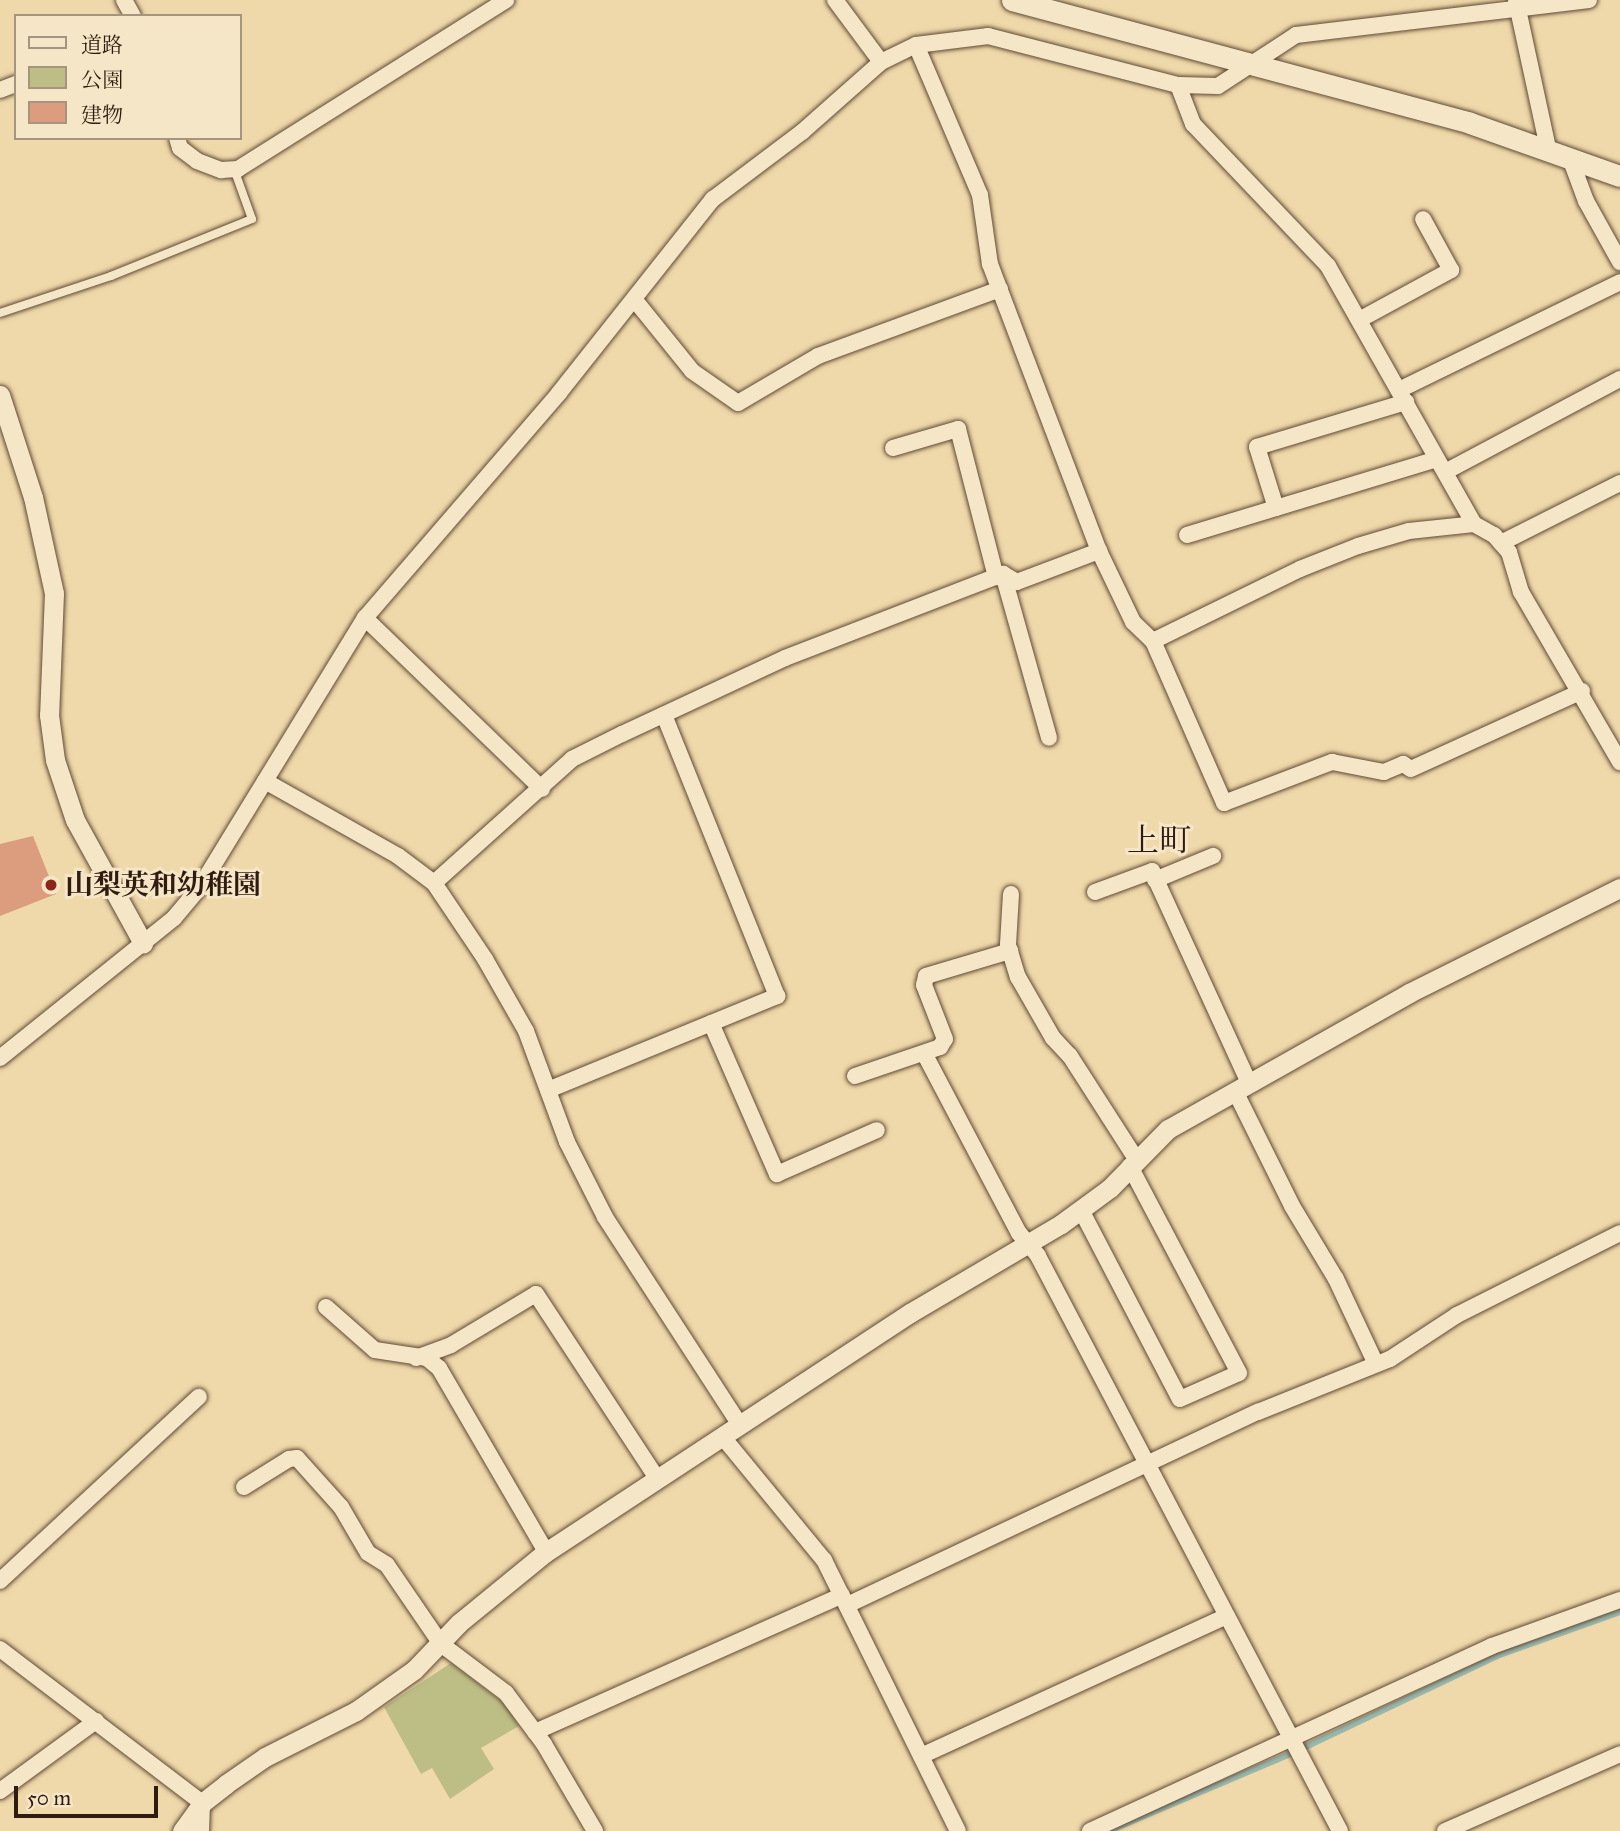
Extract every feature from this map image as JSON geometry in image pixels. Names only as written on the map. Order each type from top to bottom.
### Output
[{"type":"main road","points":[[1012,0],[1253,67],[1470,123],[1548,148],[1620,176]]},
{"type":"street","points":[[178,140],[180,148],[197,162],[234,169],[487,5],[506,0]]},
{"type":"street","points":[[835,0],[881,62]]},
{"type":"street","points":[[0,1058],[174,918],[200,887],[365,618],[559,393],[713,199],[802,132],[881,62],[916,45],[988,36],[1178,85],[1218,86],[1253,67],[1296,34],[1516,4],[1589,0]]},
{"type":"street","points":[[1516,4],[1548,148]]},
{"type":"street","points":[[916,45],[980,195],[990,264],[1099,551],[1133,622],[1153,641],[1224,803],[1332,762],[1384,772],[1403,764],[1411,769],[1582,691]]},
{"type":"street","points":[[1178,85],[1193,124],[1328,265],[1474,524],[1509,552],[1521,592],[1582,691],[1620,762]]},
{"type":"street","points":[[1570,158],[1586,201],[1620,262]]},
{"type":"street","points":[[1359,320],[1451,270],[1423,219]]},
{"type":"street","points":[[1276,508],[1256,447],[1402,396],[1620,282]]},
{"type":"street","points":[[634,299],[692,371],[738,403],[818,356],[1000,289]]},
{"type":"street","points":[[1187,535],[1276,508],[1441,465],[1620,379]]},
{"type":"street","points":[[0,395],[33,498],[54,593],[50,715],[55,760],[75,820],[144,943]]},
{"type":"street","points":[[893,448],[958,429],[1049,738]]},
{"type":"street","points":[[1501,543],[1620,483]]},
{"type":"street","points":[[1153,641],[1300,569],[1358,546],[1409,531],[1474,524]]},
{"type":"street","points":[[434,883],[542,789],[572,759],[785,658],[1000,576],[1017,582],[1099,551]]},
{"type":"street","points":[[365,618],[542,789]]},
{"type":"street","points":[[548,1090],[777,996],[664,715]]},
{"type":"street","points":[[265,781],[398,856],[434,883],[485,959],[526,1031],[567,1142],[605,1217],[739,1423]]},
{"type":"street","points":[[1155,880],[1213,856]]},
{"type":"street","points":[[1095,892],[1152,871],[1292,1206],[1336,1279],[1376,1364]]},
{"type":"street","points":[[182,1831],[202,1803],[265,1757],[356,1711],[414,1670],[459,1623],[546,1552],[910,1313],[1028,1246],[1081,1210],[1167,1129],[1409,993],[1620,888]]},
{"type":"street","points":[[1011,894],[1010,951],[1018,977],[1053,1038],[1070,1056],[1133,1163],[1239,1373],[1180,1399],[1081,1210]]},
{"type":"street","points":[[855,1076],[940,1047],[944,1039],[924,985],[926,976],[1010,951]]},
{"type":"street","points":[[711,1023],[777,1174],[877,1130]]},
{"type":"street","points":[[925,1052],[1340,1831]]},
{"type":"street","points":[[535,1732],[845,1600],[1376,1364],[1457,1315],[1620,1233]]},
{"type":"street","points":[[416,1358],[451,1345],[536,1294],[658,1480]]},
{"type":"street","points":[[326,1307],[375,1350],[427,1358],[439,1368],[546,1552]]},
{"type":"street","points":[[0,1581],[199,1397]]},
{"type":"street","points":[[722,1436],[824,1560],[958,1831]]},
{"type":"street","points":[[244,1486],[289,1459],[297,1458],[341,1507],[368,1553],[387,1565],[441,1644],[506,1693],[535,1732],[594,1831]]},
{"type":"street","points":[[1090,1831],[1293,1746],[1492,1646],[1620,1600]]},
{"type":"street","points":[[921,1756],[1225,1617]]},
{"type":"street","points":[[0,1649],[202,1803]]},
{"type":"street","points":[[0,1791],[96,1721]]},
{"type":"street","points":[[1444,1831],[1620,1754]]},
{"type":"street","points":[[202,1803],[203,1829]]},
{"type":"lane","points":[[0,313],[111,276],[252,219],[234,169]]},
{"type":"green space","points":[[451,1663],[505,1704],[519,1726],[481,1748],[494,1769],[450,1799],[432,1768],[421,1774],[384,1707]]},
{"type":"building","points":[[33,836],[56,894],[0,916],[0,844]]},
{"type":"waterway","points":[[1109,1831],[1293,1753],[1497,1656],[1620,1612]]},
{"type":"place","name":"山梨英和幼稚園","points":[[51,885]]},
{"type":"district","name":"上町","points":[[1159,841]]}]
